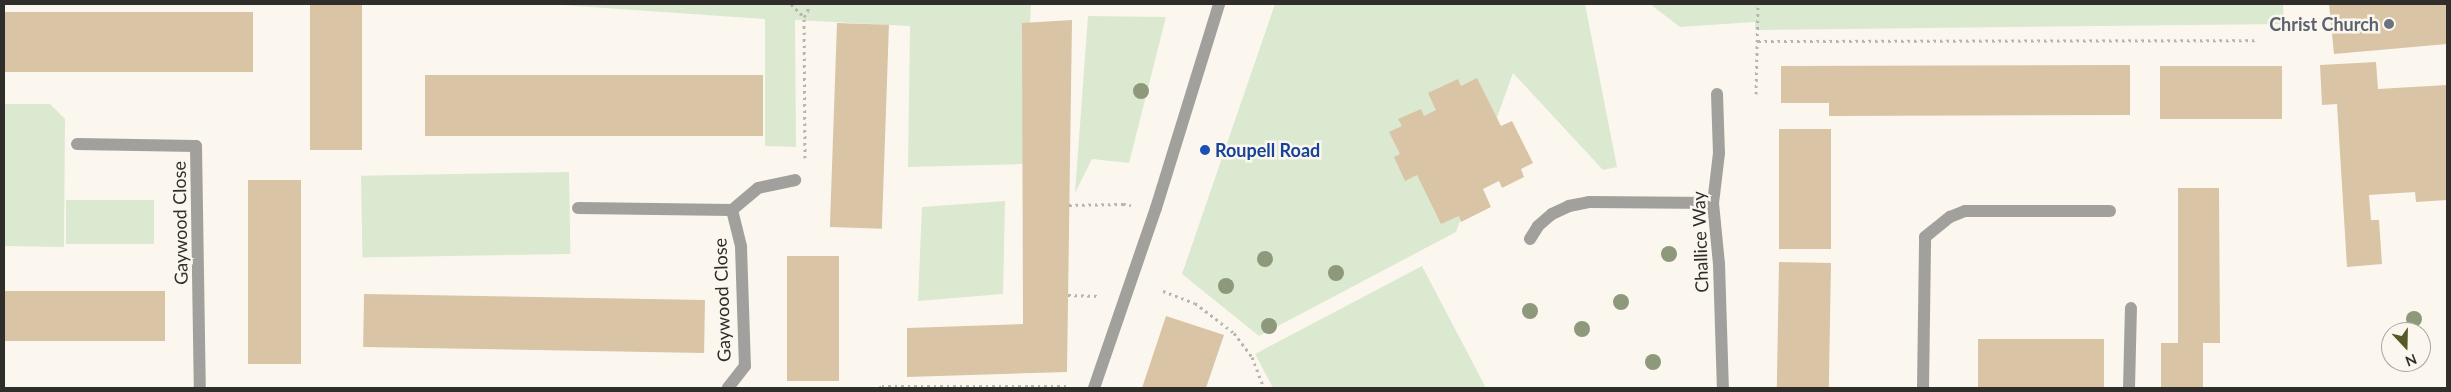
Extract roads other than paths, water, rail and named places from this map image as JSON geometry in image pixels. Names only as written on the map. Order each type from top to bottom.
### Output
[{"type":"street","points":[[1094,387],[1156,208],[1219,4]]},
{"type":"street","name":"Challice Way","points":[[1717,94],[1719,153],[1713,203],[1719,264],[1723,388]]},
{"type":"street","name":"Gaywood Close","points":[[77,144],[196,146],[200,388]]},
{"type":"street","points":[[578,208],[732,210],[758,188],[795,180]]},
{"type":"street","points":[[1530,239],[1538,226],[1552,214],[1569,206],[1589,202],[1713,203]]},
{"type":"street","name":"Gaywood Close","points":[[728,388],[745,366],[741,247],[732,210]]},
{"type":"street","points":[[1923,388],[1924,237],[1950,217],[1965,211],[2110,211]]},
{"type":"street","points":[[2128,388],[2131,308]]},
{"type":"place","name":"Christ Church","points":[[2389,24]]},
{"type":"place","name":"Roupell Road","points":[[1205,150]]}]
